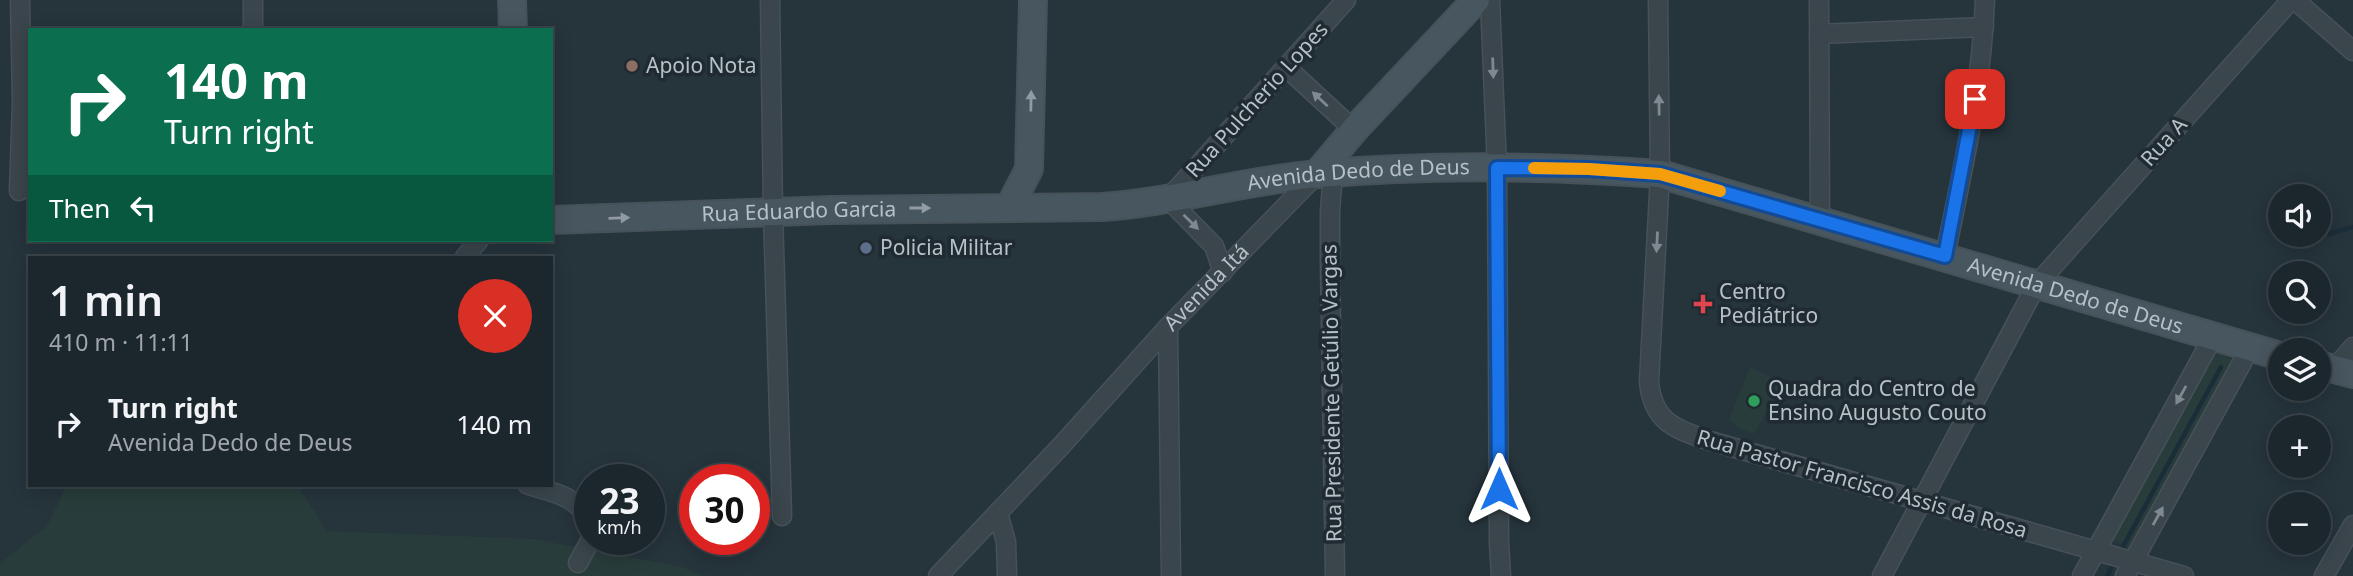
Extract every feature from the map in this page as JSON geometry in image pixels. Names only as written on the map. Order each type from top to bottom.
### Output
[{"type":"main road","points":[[512,0],[513,28]]},
{"type":"main road","points":[[1009,208],[1029,169],[1033,0]]},
{"type":"main road","name":"Avenida Itá","points":[[1325,174],[1354,131],[1476,0]]},
{"type":"main road","name":"Avenida Dedo de Deus","points":[[1047,207],[1120,206],[1325,174],[1497,168],[1589,169],[1660,174],[2268,353]]},
{"type":"main road","points":[[1029,169],[1047,207]]},
{"type":"main road","name":"Rua Eduardo Garcia","points":[[553,220],[773,212],[1047,207]]},
{"type":"street","points":[[19,191],[22,115],[20,0]]},
{"type":"street","points":[[253,0],[253,28]]},
{"type":"street","points":[[770,0],[782,516]]},
{"type":"street","name":"Rua Pulcherio Lopes","points":[[1168,200],[1346,0]]},
{"type":"street","points":[[1490,0],[1497,168],[1501,576]]},
{"type":"street","name":"Rua Pastor Francisco Assis da Rosa","points":[[1658,0],[1660,174],[1649,382],[1651,397],[1661,417],[1680,431],[1707,440],[2099,550],[2128,565],[2184,576]]},
{"type":"street","points":[[1819,0],[1820,220]]},
{"type":"street","points":[[1945,256],[1972,123],[1985,0]]},
{"type":"street","points":[[2293,0],[2353,51]]},
{"type":"street","name":"Rua A","points":[[1882,576],[2037,284],[2293,0]]},
{"type":"street","points":[[1819,34],[1984,27]]},
{"type":"street","points":[[1286,67],[1354,131]]},
{"type":"street","name":"Avenida Itá","points":[[938,576],[1168,327],[1295,197],[1325,174]]},
{"type":"street","name":"Rua Presidente Getúlio Vargas","points":[[1325,174],[1330,211],[1335,576]]},
{"type":"street","points":[[1295,197],[1309,192],[1317,193],[1325,199],[1330,211]]},
{"type":"street","points":[[1168,200],[1214,246],[1223,272]]},
{"type":"street","points":[[466,256],[477,242]]},
{"type":"street","points":[[1214,246],[1244,251]]},
{"type":"street","points":[[1168,327],[1171,576]]},
{"type":"street","points":[[2082,576],[2099,550],[2214,335]]},
{"type":"street","points":[[2335,370],[2353,347]]},
{"type":"street","points":[[2128,565],[2250,348]]},
{"type":"street","points":[[536,487],[557,492],[574,502]]},
{"type":"street","points":[[998,513],[1006,542],[1007,576]]},
{"type":"street","points":[[2325,576],[2353,525]]},
{"type":"street","points":[[578,563],[582,555]]},
{"type":"green space","points":[[2214,350],[2233,360],[2132,550],[2110,537]]},
{"type":"green space","name":"Quadra do Centro de Ensino Augusto Couto","points":[[1750,367],[1782,383],[1754,434],[1738,428],[1729,419]]},
{"type":"green space","points":[[66,487],[298,487],[327,531],[533,539],[574,547],[574,555],[618,555],[682,567],[703,576],[0,576],[0,563],[47,526]]},
{"type":"waterway","points":[[2331,233],[2353,227]]},
{"type":"waterway","points":[[2119,554],[2221,367]]},
{"type":"waterway","points":[[2107,576],[2115,561]]},
{"type":"slow traffic","points":[[1534,168],[1660,174],[1720,191]]},
{"type":"place","name":"Apoio Nota","points":[[632,66]]},
{"type":"place","name":"Policia Militar","points":[[866,248]]},
{"type":"place","name":"Centro Pediátrico","points":[[1703,304]]},
{"type":"place","name":"Quadra do Centro de Ensino Augusto Couto","points":[[1754,401]]},
{"type":"route","points":[[1499,489],[1497,168],[1589,169],[1660,174],[1945,256],[1975,99]]}]
